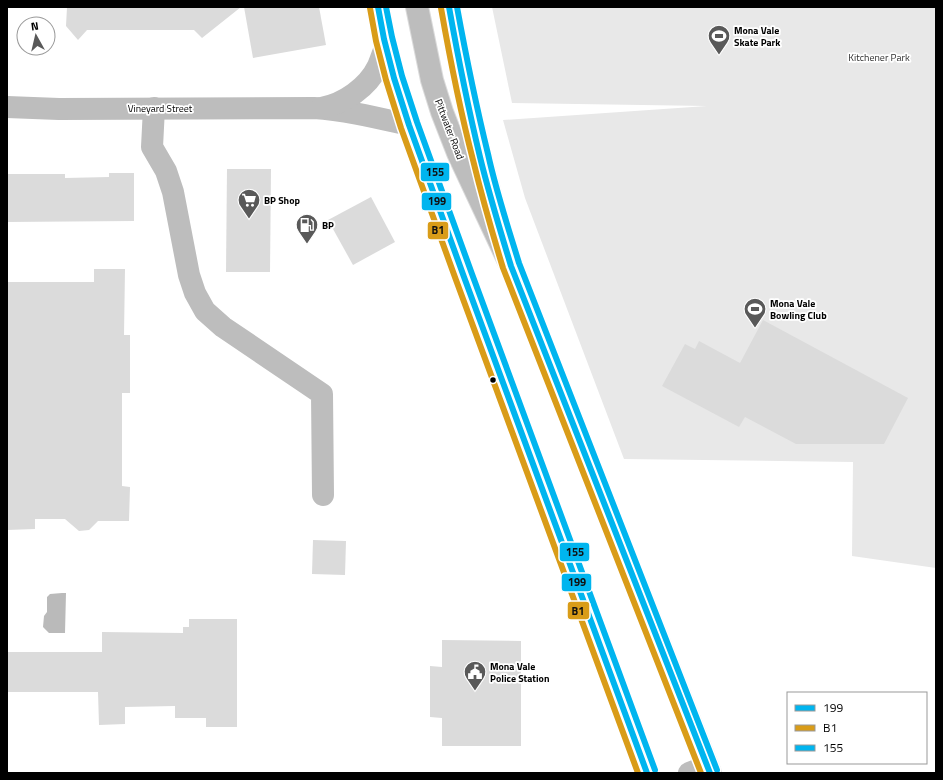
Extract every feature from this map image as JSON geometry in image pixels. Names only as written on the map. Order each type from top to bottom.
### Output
[{"type":"main road","points":[[369,7],[385,42]]},
{"type":"main road","points":[[378,7],[394,78],[409,125],[648,773]]},
{"type":"main road","name":"Pittwater Road","points":[[417,7],[432,80],[442,112],[458,153],[511,266]]},
{"type":"main road","name":"Pittwater Road","points":[[449,7],[478,149],[511,266],[702,771]]},
{"type":"main road","name":"Vineyard Street","points":[[314,108],[339,102],[368,82],[378,66],[385,42]]},
{"type":"main road","name":"Vineyard Street","points":[[7,107],[59,109],[314,108],[369,116],[409,125]]},
{"type":"main road","points":[[154,108],[152,147],[166,171],[173,192],[189,275],[195,293],[205,311],[223,327],[322,394],[322,495]]},
{"type":"green space","name":"Mona Vale Bowling Club","points":[[492,7],[936,7],[936,568],[852,556],[853,462],[624,459],[525,198],[503,120],[707,106],[512,103]]},
{"type":"shaded area","points":[[66,593],[65,633],[49,633],[43,627],[44,616],[47,612],[47,597],[50,594]]},
{"type":"building","points":[[67,7],[241,7],[202,38],[194,30],[87,30],[78,40],[66,26]]},
{"type":"building","points":[[244,7],[319,7],[326,45],[253,58]]},
{"type":"building","name":"BP Shop","points":[[227,169],[271,169],[270,272],[226,272]]},
{"type":"building","points":[[109,173],[134,173],[134,221],[7,222],[7,174],[65,174],[65,178],[109,177]]},
{"type":"building","points":[[371,197],[395,242],[353,265],[328,220]]},
{"type":"building","points":[[94,269],[125,269],[124,335],[130,335],[130,393],[122,393],[122,486],[130,487],[129,521],[98,521],[89,530],[79,531],[65,519],[35,519],[35,529],[7,530],[7,282],[94,282]]},
{"type":"building","points":[[763,320],[908,398],[884,444],[796,444],[745,417],[739,427],[662,386],[685,344],[695,349],[699,341],[740,363]]},
{"type":"building","points":[[313,540],[346,541],[345,575],[312,574]]},
{"type":"building","points":[[189,619],[237,619],[237,727],[206,727],[206,718],[175,718],[175,706],[125,707],[125,724],[99,725],[98,692],[7,692],[7,652],[102,652],[102,632],[183,633],[183,627],[189,627]]},
{"type":"building","name":"Mona Vale Police Station","points":[[442,640],[521,641],[521,746],[442,746],[442,718],[430,717],[430,666],[442,667]]},
{"type":"transit line","name":"199","points":[[378,7],[394,78],[409,125],[647,773]]},
{"type":"transit line","name":"155","points":[[386,7],[402,76],[417,122],[655,770]]},
{"type":"transit line","name":"199","points":[[449,7],[471,120],[491,198],[511,266],[710,773]]},
{"type":"transit line","name":"155","points":[[457,7],[471,80],[491,168],[519,263],[717,770]]},
{"type":"transit line","name":"B1","points":[[370,8],[376,41],[386,80],[401,128],[638,773]]},
{"type":"transit line","name":"B1","points":[[441,8],[468,141],[503,268],[701,773]]},
{"type":"place","name":"Mona Vale Skate Park","points":[[719,56]]},
{"type":"place","name":"BP Shop","points":[[249,220]]},
{"type":"place","name":"BP","points":[[307,244]]},
{"type":"place","name":"Mona Vale Bowling Club","points":[[755,328]]},
{"type":"place","name":"Mona Vale Police Station","points":[[475,692]]},
{"type":"park label","name":"Kitchener Park","points":[[879,57]]}]
